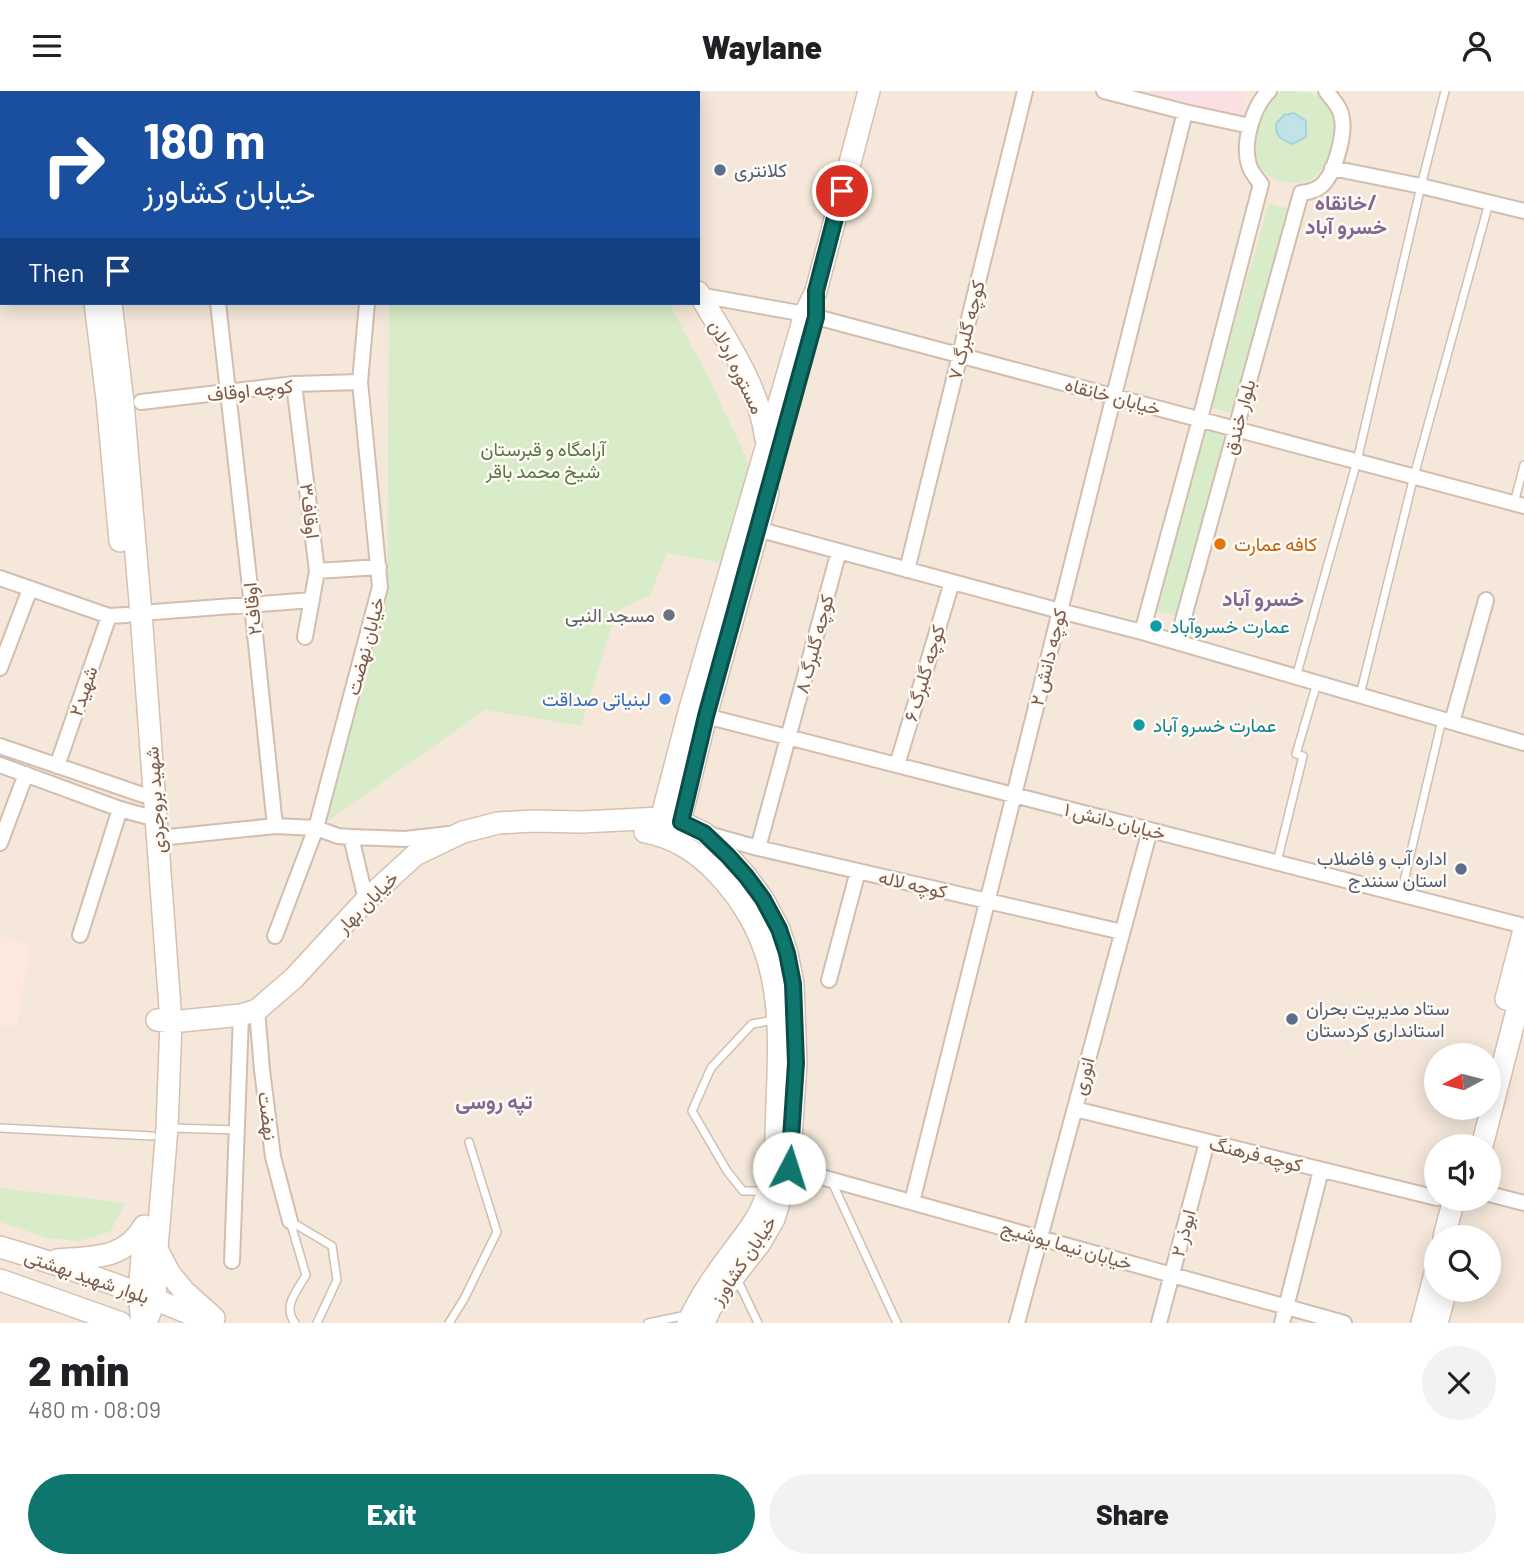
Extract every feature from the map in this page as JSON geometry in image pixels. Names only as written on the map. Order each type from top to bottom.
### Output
[{"type":"street","points":[[668,829],[767,445],[816,291],[866,91]]},
{"type":"street","points":[[697,714],[757,529],[842,174],[866,91]]},
{"type":"street","name":"کوچه گلبرگ ۷","points":[[907,570],[1025,91]]},
{"type":"street","points":[[1104,91],[1250,126],[1257,107],[1269,91]]},
{"type":"street","points":[[1326,91],[1337,104],[1342,120],[1339,150],[1332,168],[1524,211]]},
{"type":"street","name":"کوچه دانش ۲","points":[[912,1202],[1185,112]]},
{"type":"street","name":"بلوار خندق","points":[[1142,632],[1261,184],[1249,167],[1247,152],[1250,126]]},
{"type":"street","name":"بلوار خندق","points":[[1177,642],[1301,193],[1313,191],[1325,183],[1332,168]]},
{"type":"street","name":"خیابان خانقاه","points":[[700,293],[808,315],[1519,504]]},
{"type":"street","name":"مستوره اردلان","points":[[700,295],[742,368],[764,419],[767,445]]},
{"type":"street","name":"شهید بروجردی","points":[[95,305],[107,399],[164,1021]]},
{"type":"street","name":"شهید بروجردی","points":[[111,305],[123,404],[126,615],[159,838],[164,1021],[157,1248],[147,1296]]},
{"type":"street","name":"اوقاف۲","points":[[218,305],[275,825]]},
{"type":"street","name":"خیابان نهضت","points":[[275,936],[316,828],[380,587],[360,382],[367,305]]},
{"type":"street","points":[[764,419],[808,315]]},
{"type":"street","name":"کوچه اوقاف","points":[[141,401],[294,384],[360,382]]},
{"type":"street","name":"اوقاف۳","points":[[294,384],[317,571],[305,637]]},
{"type":"street","points":[[757,529],[1142,632],[1524,743]]},
{"type":"street","name":"کوچه گلبرگ ۸","points":[[758,848],[839,551]]},
{"type":"street","points":[[317,571],[379,568]]},
{"type":"street","points":[[0,578],[30,589],[126,615],[312,600]]},
{"type":"street","name":"کوچه گلبرگ ۶","points":[[897,765],[952,582]]},
{"type":"street","points":[[0,668],[30,589]]},
{"type":"street","points":[[1447,721],[1486,600]]},
{"type":"street","name":"شهید۲","points":[[57,766],[126,615]]},
{"type":"street","name":"خیابان دانش ۱","points":[[697,714],[1401,894],[1524,928]]},
{"type":"street","points":[[0,746],[57,766],[144,806]]},
{"type":"street","points":[[0,765],[120,809],[144,806]]},
{"type":"street","points":[[0,843],[26,774]]},
{"type":"street","points":[[80,935],[120,809]]},
{"type":"street","name":"خیابان بهار","points":[[249,1013],[294,978],[366,900],[415,855],[463,832],[498,823],[532,821],[668,829]]},
{"type":"street","points":[[159,838],[275,825],[316,828],[338,836],[351,837],[405,839],[463,832]]},
{"type":"street","name":"خیابان کشاورز","points":[[668,829],[704,833],[746,876],[763,899],[779,929],[793,984],[796,1063],[774,1219],[760,1243],[710,1309],[694,1320]]},
{"type":"street","name":"خیابان کشاورز","points":[[668,829],[731,888],[751,918],[766,950],[775,989],[778,1020],[782,1167],[757,1218],[713,1279],[694,1320]]},
{"type":"street","name":"انوری","points":[[1017,1323],[1150,830]]},
{"type":"street","name":"کوچه لاله","points":[[704,833],[758,848],[1122,932]]},
{"type":"street","points":[[351,837],[366,900]]},
{"type":"street","points":[[829,980],[858,871]]},
{"type":"street","points":[[1495,1043],[1524,928]]},
{"type":"street","points":[[1485,1134],[1524,982]]},
{"type":"street","points":[[164,1021],[249,1013],[237,1130],[232,1261]]},
{"type":"street","name":"نهضت","points":[[249,1013],[262,1070],[273,1157],[290,1221]]},
{"type":"street","name":"کوچه فرهنگ","points":[[1074,1109],[1424,1193]]},
{"type":"street","name":"شهید بروجردی","points":[[147,1296],[144,1226],[159,1132]]},
{"type":"street","name":"ابوذر ۲","points":[[1159,1323],[1207,1142]]},
{"type":"street","name":"خیابان نیما یوشیج","points":[[782,1167],[1344,1323]]},
{"type":"street","points":[[1282,1323],[1321,1170]]},
{"type":"street","points":[[1501,1197],[1524,1203]]},
{"type":"street","points":[[48,1261],[116,1252],[137,1238],[144,1226]]},
{"type":"street","name":"بلوار شهید بهشتی","points":[[0,1247],[147,1296],[212,1323]]},
{"type":"street","points":[[157,1248],[170,1274],[184,1291],[221,1323]]},
{"type":"street","name":"بلوار شهید بهشتی","points":[[0,1280],[121,1323]]},
{"type":"street","points":[[144,1323],[147,1296]]},
{"type":"street","points":[[1422,1323],[1428,1302]]},
{"type":"street","points":[[1437,1323],[1443,1302]]},
{"type":"street","points":[[79,1307],[98,1323]]},
{"type":"lane","points":[[1296,677],[1357,461],[1444,91]]},
{"type":"lane","points":[[1360,695],[1414,477],[1489,202]]},
{"type":"lane","points":[[1519,504],[1524,465]]},
{"type":"lane","points":[[1277,862],[1303,756],[1296,754],[1317,683]]},
{"type":"lane","points":[[1401,894],[1447,721]]},
{"type":"lane","points":[[768,1191],[743,1191],[727,1171],[692,1111],[711,1068],[752,1024],[778,1020]]},
{"type":"lane","name":"نهضت","points":[[0,1128],[159,1132],[237,1130]]},
{"type":"lane","points":[[449,1323],[497,1232],[469,1142]]},
{"type":"lane","points":[[831,1179],[894,1322]]},
{"type":"lane","points":[[290,1221],[306,1275],[289,1306],[289,1316],[295,1323]]},
{"type":"lane","points":[[290,1221],[332,1246],[337,1280],[317,1323]]},
{"type":"lane","points":[[735,1275],[758,1323]]},
{"type":"lane","points":[[648,1323],[694,1320]]},
{"type":"shaded area","points":[[700,91],[1524,91],[1524,1323],[0,1323],[0,305],[700,305]]},
{"type":"shaded area","points":[[1142,91],[1244,91],[1240,117]]},
{"type":"shaded area","points":[[0,935],[31,946],[17,1026],[0,1026]]},
{"type":"green space","points":[[1281,91],[1303,92],[1323,98],[1330,105],[1333,114],[1334,137],[1327,160],[1316,176],[1306,182],[1290,183],[1271,177],[1259,165],[1255,155],[1254,143],[1260,119]]},
{"type":"green space","points":[[1269,203],[1296,211],[1236,415],[1210,407]]},
{"type":"green space","name":"آرامگاه و قبرستان شیخ محمد باقر","points":[[389,305],[670,305],[750,465],[722,563],[667,553],[650,595],[616,611],[581,726],[485,710],[325,823],[387,588]]},
{"type":"green space","points":[[1203,429],[1230,436],[1178,617],[1151,609]]},
{"type":"green space","points":[[0,1188],[125,1203],[110,1232],[79,1241],[47,1238],[0,1222]]},
{"type":"water","points":[[1294,113],[1306,121],[1306,137],[1293,144],[1280,137],[1276,124],[1284,115]]},
{"type":"place","name":"کلانتری","points":[[720,170]]},
{"type":"place","name":"کافه عمارت","points":[[1220,544]]},
{"type":"place","name":"مسجد النبی","points":[[669,615]]},
{"type":"place","name":"عمارت خسروآباد","points":[[1156,626]]},
{"type":"place","name":"لبنیاتی ‌صداقت","points":[[665,699]]},
{"type":"place","name":"عمارت خسرو آباد","points":[[1139,725]]},
{"type":"place","name":"اداره آب و فاضلاب استان سنندج","points":[[1461,869]]},
{"type":"place","name":"ستاد مدیریت بحران استانداری کردستان","points":[[1292,1019]]},
{"type":"district","name":"خانقاه/ خسرو آباد","points":[[1346,215]]},
{"type":"district","name":"خسرو آباد","points":[[1263,599]]},
{"type":"district","name":"تپه روسی","points":[[494,1102]]},
{"type":"route","points":[[789,1168],[796,1063],[793,984],[787,953],[779,929],[763,899],[746,876],[704,833],[681,822],[706,716],[816,317],[816,291],[842,191]]}]
